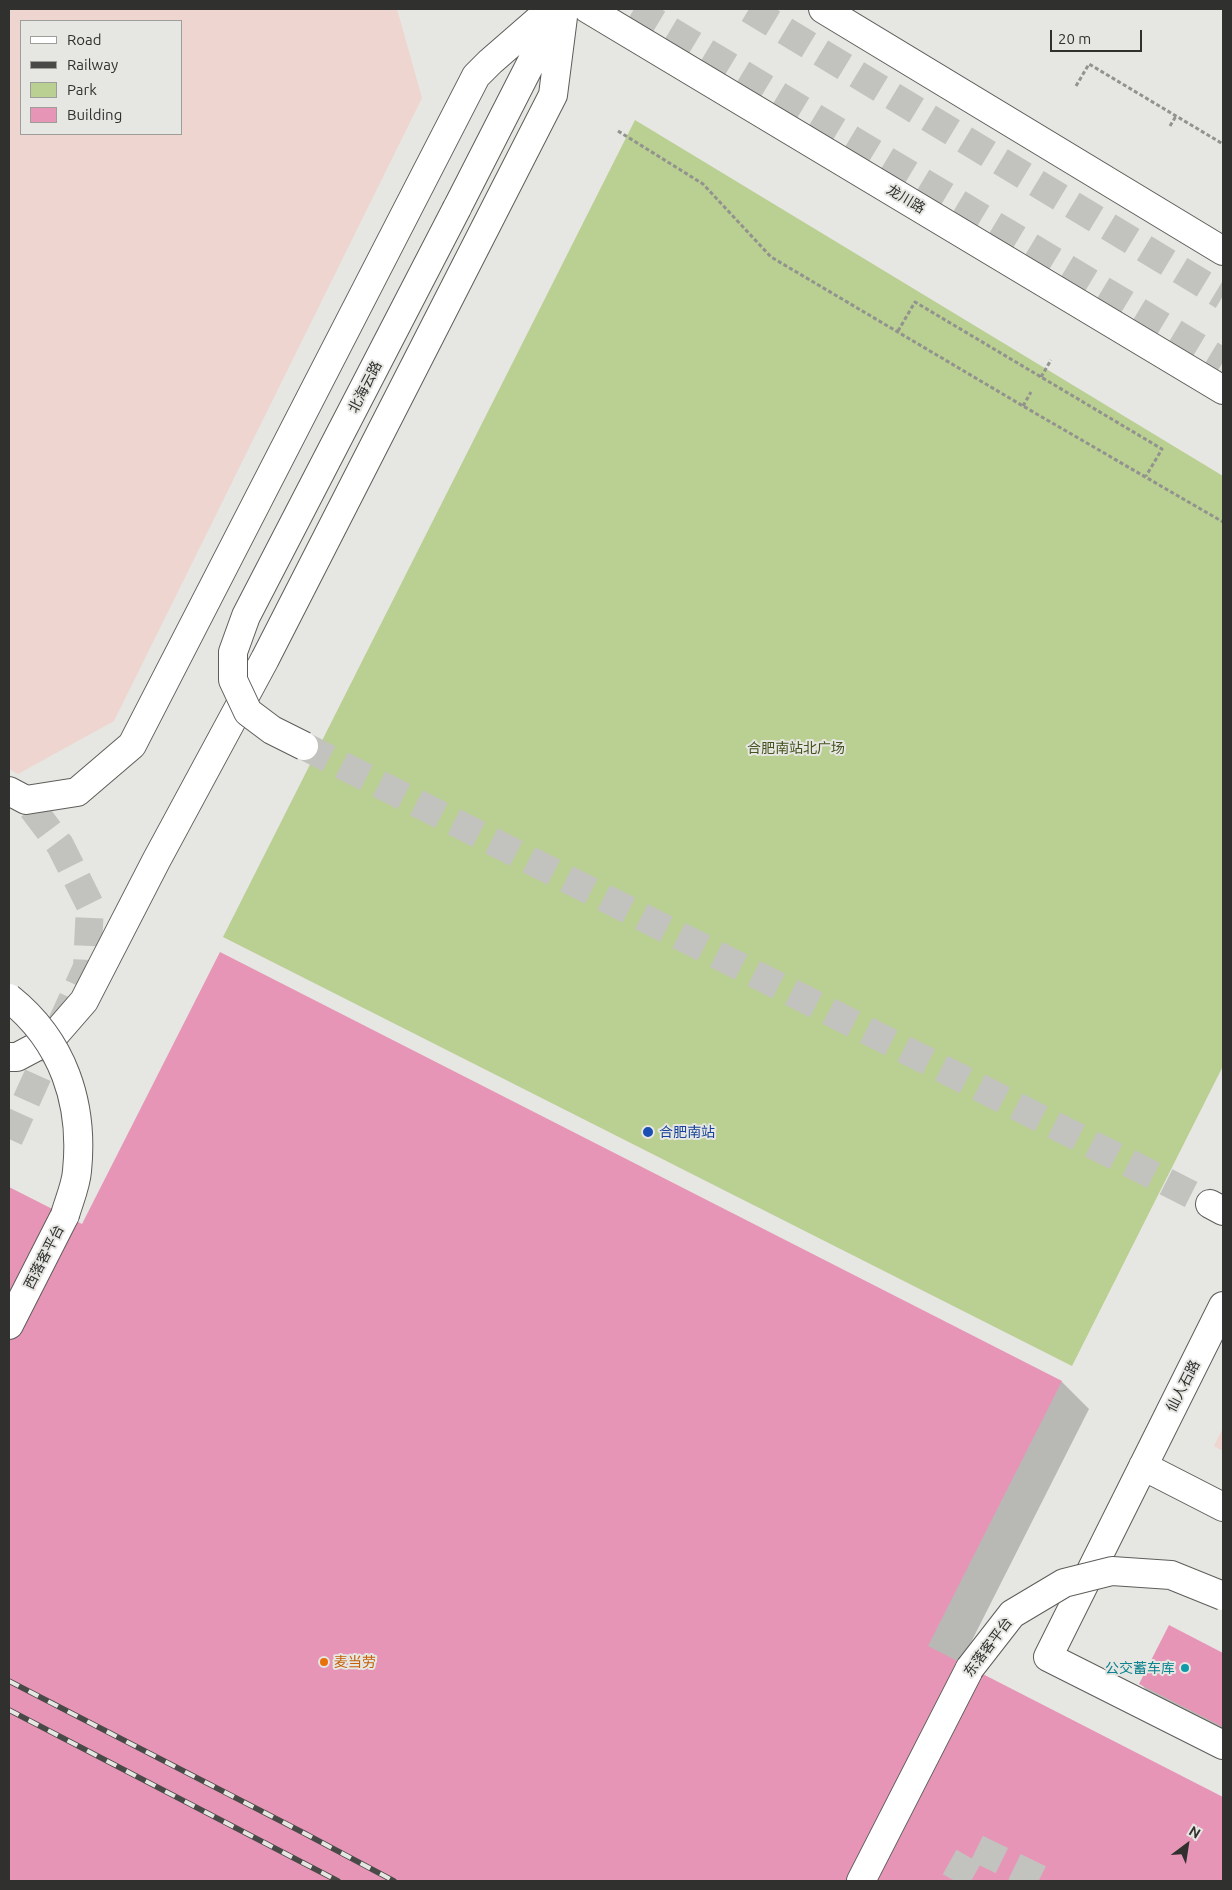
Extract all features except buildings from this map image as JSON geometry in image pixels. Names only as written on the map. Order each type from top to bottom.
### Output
[{"type":"main road","points":[[9,791],[26,800],[77,792],[132,744],[476,76],[551,9]]},
{"type":"main road","name":"北海云路","points":[[304,746],[272,730],[248,712],[232,680],[233,652],[246,616],[559,9]]},
{"type":"main road","points":[[9,1057],[17,1057],[51,1040],[84,1001],[156,861],[265,659],[553,96],[564,9]]},
{"type":"main road","name":"龙川路","points":[[588,9],[1223,390]]},
{"type":"main road","points":[[823,9],[1223,251]]},
{"type":"main road","name":"西落客平台","points":[[9,998],[25,1011],[53,1046],[71,1086],[79,1129],[77,1173],[65,1215],[9,1325]]},
{"type":"main road","name":"仙人石路","points":[[1223,1306],[1048,1657],[1223,1745]]},
{"type":"main road","points":[[1143,1466],[1223,1507]]},
{"type":"main road","name":"东落客平台","points":[[861,1881],[970,1668],[1012,1614],[1064,1583],[1112,1571],[1171,1575],[1223,1596]]},
{"type":"path","points":[[1076,86],[1089,64],[1223,144]]},
{"type":"path","points":[[1170,126],[1176,116]]},
{"type":"path","points":[[618,131],[703,184],[771,257],[1223,522]]},
{"type":"path","points":[[898,331],[915,302],[1162,449],[1146,476]]},
{"type":"path","points":[[1041,377],[1051,360]]},
{"type":"path","points":[[1023,406],[1031,392]]},
{"type":"shaded area","points":[[9,9],[397,9],[422,98],[114,721],[18,774],[9,769]]},
{"type":"shaded area","points":[[1223,1428],[1223,1451],[1214,1446]]},
{"type":"green space","name":"合肥南站北广场","points":[[635,120],[1223,476],[1223,1066],[1072,1366],[223,937]]},
{"type":"tunnel","points":[[634,9],[1223,362]]},
{"type":"tunnel","points":[[749,9],[1223,296]]},
{"type":"tunnel","points":[[304,746],[1210,1204]]},
{"type":"tunnel","points":[[9,1139],[87,967],[90,905],[60,845],[26,800]]},
{"type":"tunnel","points":[[955,1881],[974,1847],[1044,1881]]},
{"type":"railway","points":[[9,1681],[394,1881]]},
{"type":"railway","points":[[9,1710],[338,1881]]},
{"type":"place","name":"合肥南站","points":[[648,1132]]},
{"type":"place","name":"麦当劳","points":[[324,1662]]},
{"type":"place","name":"公交蓄车库","points":[[1185,1668]]}]
